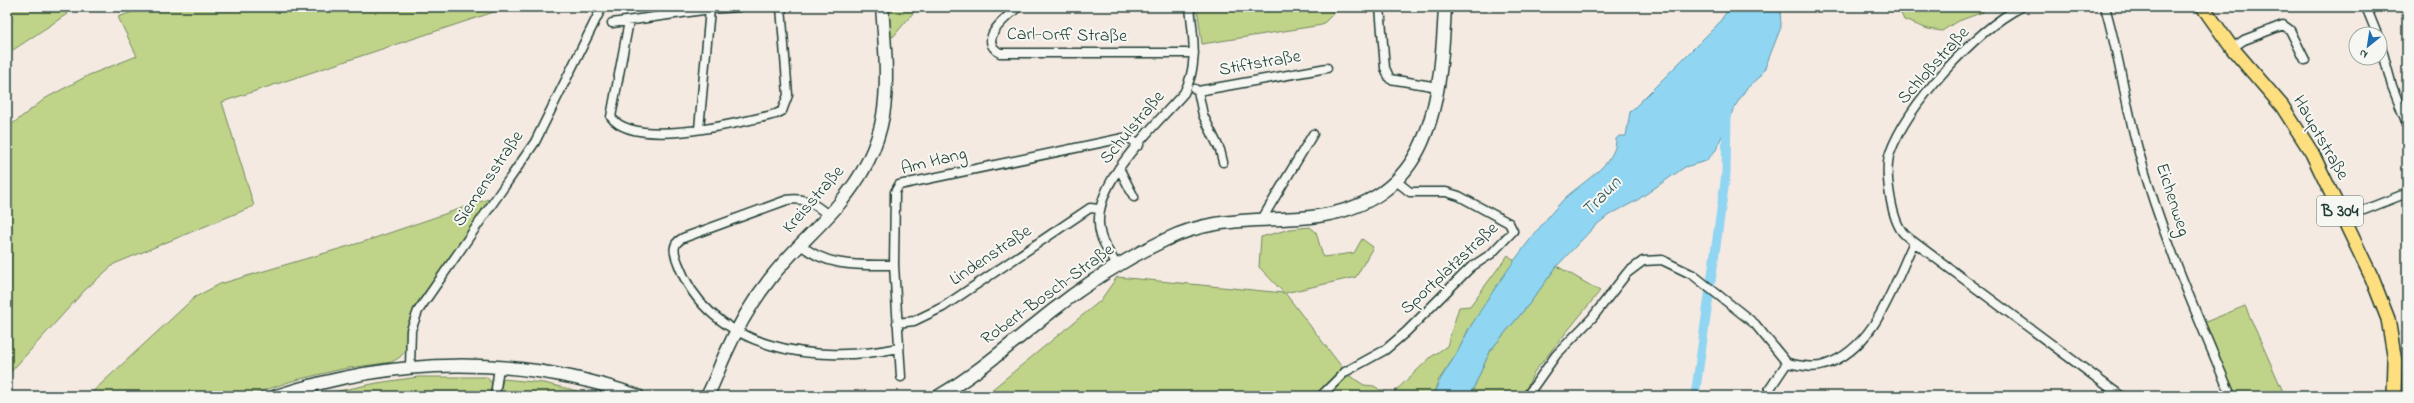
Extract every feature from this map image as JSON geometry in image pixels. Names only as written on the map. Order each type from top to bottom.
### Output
[{"type":"main road","name":"Hauptstraße","points":[[2203,7],[2232,48],[2268,89],[2298,129],[2312,153],[2372,278],[2388,319],[2394,346],[2394,396]]},
{"type":"street","name":"Siemensstraße","points":[[410,367],[411,330],[418,311],[535,142],[602,7]]},
{"type":"street","points":[[612,23],[629,21],[666,11],[739,7]]},
{"type":"street","points":[[629,21],[611,117],[627,128],[648,133],[668,134],[726,126],[776,114],[782,111],[788,95],[781,7]]},
{"type":"street","name":"Kreisstraße","points":[[707,396],[737,331],[770,279],[800,244],[828,216],[861,174],[869,159],[882,122],[887,74],[882,7]]},
{"type":"street","name":"Carl-Orff Straße","points":[[1018,7],[997,27],[991,36],[992,44],[1000,52],[1194,53]]},
{"type":"street","name":"Schulstraße","points":[[1117,266],[1101,237],[1099,209],[1103,193],[1119,168],[1184,93],[1189,84],[1194,68],[1190,7]]},
{"type":"street","points":[[1380,7],[1381,32],[1386,74],[1395,81],[1438,87]]},
{"type":"street","name":"Robert-Bosch-Straße","points":[[939,396],[976,372],[1053,310],[1117,266],[1150,247],[1191,229],[1230,221],[1306,218],[1340,212],[1367,202],[1396,181],[1411,164],[1424,141],[1430,125],[1438,87],[1445,7]]},
{"type":"street","name":"Schloßstraße","points":[[2021,7],[2006,15],[1989,28],[1933,85],[1912,112],[1889,154],[1888,175],[1890,194],[1901,231],[1914,242],[1967,279],[2120,396]]},
{"type":"street","name":"Eichenweg","points":[[2105,7],[2114,35],[2138,149],[2178,271],[2231,396]]},
{"type":"street","points":[[2366,7],[2374,26]]},
{"type":"street","points":[[699,129],[710,9]]},
{"type":"street","points":[[2232,48],[2244,40],[2283,25],[2290,30],[2305,60]]},
{"type":"street","points":[[2387,66],[2392,86],[2407,124]]},
{"type":"street","name":"Stiftstraße","points":[[1198,91],[1327,68]]},
{"type":"street","points":[[1189,84],[1198,91],[1203,115],[1220,150],[1223,162]]},
{"type":"street","points":[[1262,219],[1313,134]]},
{"type":"street","name":"Am Hang","points":[[901,378],[896,323],[894,265],[895,192],[899,185],[1128,137],[1139,145]]},
{"type":"street","points":[[1119,168],[1134,196]]},
{"type":"street","name":"Sportplatzstraße","points":[[1321,396],[1345,372],[1385,350],[1471,267],[1492,254],[1513,231],[1509,223],[1464,198],[1446,192],[1410,192],[1396,181]]},
{"type":"street","points":[[2364,210],[2407,193]]},
{"type":"street","points":[[828,216],[809,201],[802,199],[787,200],[683,238],[676,242],[674,252],[690,289],[715,317],[737,331],[780,349],[810,354],[843,355],[898,348]]},
{"type":"street","name":"Lindenstraße","points":[[896,323],[914,321],[943,307],[1090,208],[1099,209]]},
{"type":"street","points":[[1527,396],[1556,356],[1592,318],[1627,273],[1643,261],[1662,260],[1705,284],[1755,324],[1787,363],[1823,366],[1849,353],[1869,332],[1914,242]]},
{"type":"street","points":[[800,244],[809,253],[836,262],[894,265]]},
{"type":"street","points":[[1768,396],[1769,390],[1787,363]]},
{"type":"street","points":[[276,396],[341,378],[410,367],[463,365],[499,367],[564,376],[638,396]]},
{"type":"street","points":[[495,396],[499,367]]},
{"type":"green space","points":[[7,7],[64,7],[67,14],[7,54]]},
{"type":"green space","points":[[147,7],[509,7],[222,102],[254,206],[114,264],[85,290],[7,376],[7,128],[46,98],[89,75],[137,56],[118,17]]},
{"type":"green space","points":[[887,7],[918,7],[893,37],[889,35]]},
{"type":"green space","points":[[1197,7],[1331,7],[1333,14],[1322,25],[1202,44]]},
{"type":"green space","points":[[1898,7],[1983,7],[1983,12],[1956,22],[1942,31],[1928,29],[1904,20]]},
{"type":"green space","points":[[494,197],[418,304],[408,325],[407,349],[400,357],[392,362],[342,369],[292,381],[248,396],[88,396],[195,297],[220,284],[366,241]]},
{"type":"green space","points":[[1310,227],[1316,232],[1323,257],[1354,253],[1362,239],[1373,247],[1356,277],[1285,293],[1348,375],[1364,385],[1374,386],[1389,396],[1097,396],[1098,394],[1096,396],[984,396],[1100,301],[1117,277],[1284,293],[1259,267],[1261,237],[1290,229]]},
{"type":"green space","points":[[1508,255],[1515,261],[1468,330],[1458,352],[1438,381],[1433,396],[1390,396],[1431,357],[1447,346],[1459,307],[1470,306]]},
{"type":"green space","points":[[1557,266],[1600,291],[1534,372],[1523,396],[1470,396],[1490,351],[1530,303]]},
{"type":"green space","points":[[2245,306],[2285,396],[2234,396],[2203,323]]},
{"type":"green space","points":[[418,377],[487,377],[492,384],[490,396],[315,396],[377,383]]},
{"type":"green space","points":[[503,379],[544,383],[598,396],[499,396]]},
{"type":"water","name":"Traun","points":[[1730,7],[1780,7],[1781,27],[1765,68],[1760,77],[1746,89],[1734,108],[1716,150],[1706,161],[1685,167],[1636,201],[1609,215],[1595,226],[1557,266],[1530,303],[1490,351],[1470,396],[1433,396],[1438,384],[1458,351],[1469,329],[1501,279],[1524,247],[1562,201],[1604,166],[1615,148],[1616,139],[1619,136],[1626,136],[1630,112],[1718,24]]},
{"type":"waterway","points":[[1695,396],[1726,174],[1727,114]]}]
